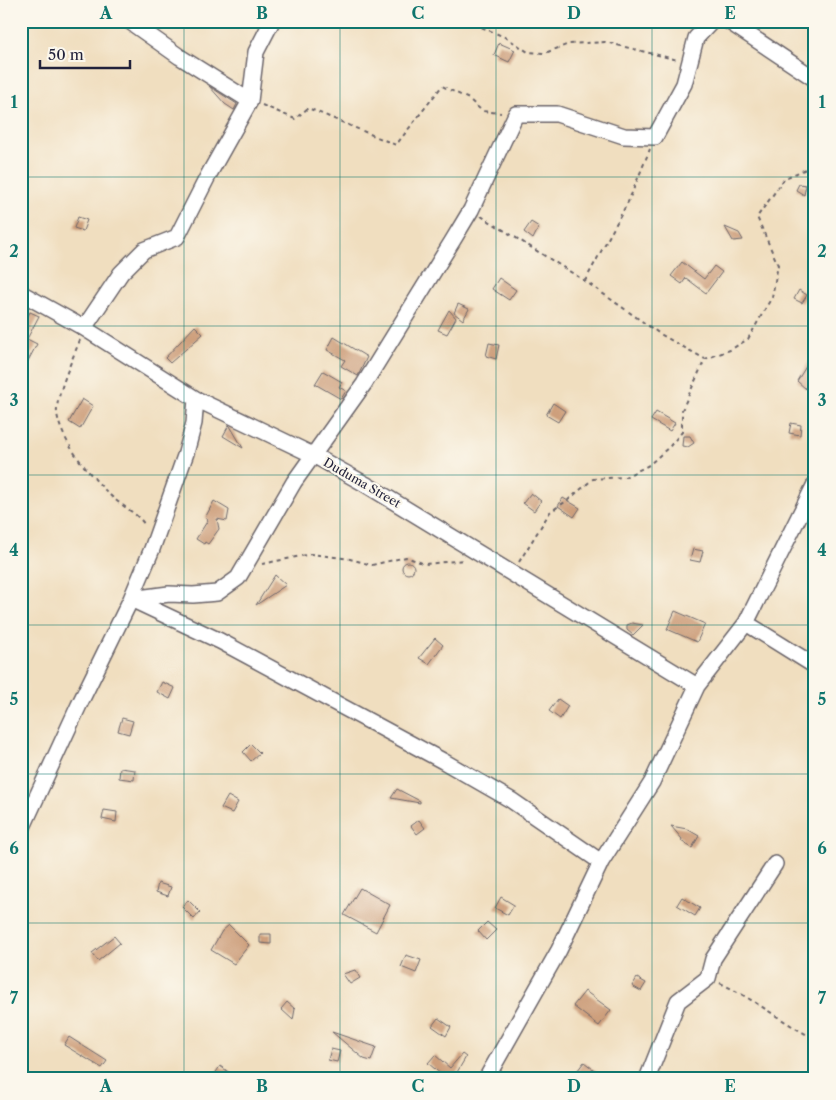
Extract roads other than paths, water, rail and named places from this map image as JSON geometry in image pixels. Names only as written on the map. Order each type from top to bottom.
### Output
[{"type":"street","points":[[129,21],[180,57],[250,101]]},
{"type":"street","points":[[84,328],[121,273],[144,250],[177,237],[209,174],[250,101],[256,52],[272,21]]},
{"type":"street","points":[[131,599],[169,594],[217,593],[238,578],[294,482],[364,384],[471,210],[516,114],[557,114],[624,136],[655,137],[684,84],[696,38],[712,21]]},
{"type":"street","points":[[728,21],[815,79]]},
{"type":"street","name":"Duduma Street","points":[[21,293],[84,328],[196,399],[313,455],[514,573],[697,686]]},
{"type":"street","points":[[21,831],[83,696],[131,599],[152,549],[186,453],[194,423],[196,399]]},
{"type":"street","points":[[486,1079],[558,950],[601,862],[652,782],[697,686],[746,623],[815,484]]},
{"type":"street","points":[[131,599],[220,641],[442,761],[511,800],[601,862]]},
{"type":"street","points":[[746,623],[815,666]]},
{"type":"street","points":[[647,1079],[678,1001],[708,978],[713,959],[775,864]]}]
